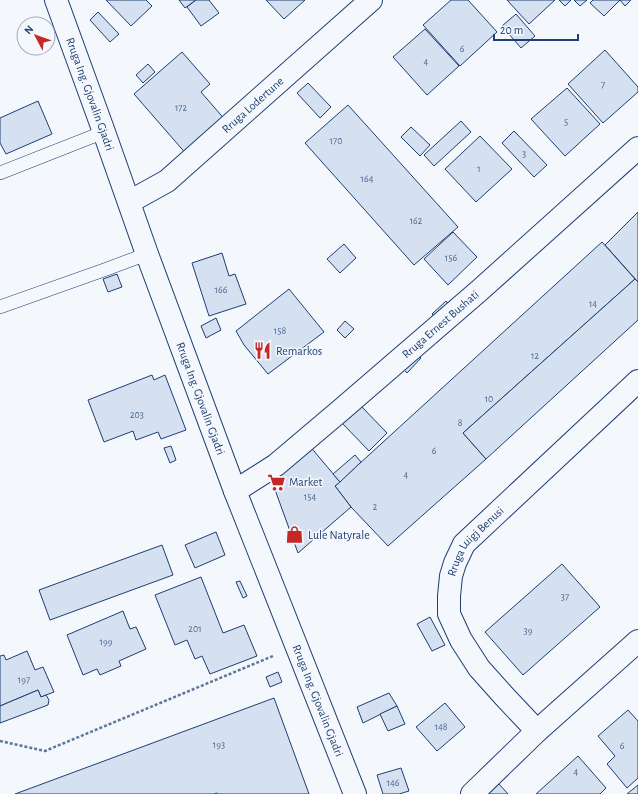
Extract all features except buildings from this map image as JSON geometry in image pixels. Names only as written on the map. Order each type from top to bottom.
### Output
[{"type":"street","name":"Rruga Ing. Gjovalin Gjadri","points":[[56,0],[147,254],[235,491],[355,794]]},
{"type":"street","name":"Rruga Lodertune","points":[[129,202],[167,182],[371,0]]},
{"type":"street","name":"Rruga Ernest Bushati","points":[[235,491],[276,465],[341,410],[480,290],[638,148]]},
{"type":"street","name":"Rruga Luigj Benusi","points":[[538,730],[479,668],[461,640],[449,614],[449,596],[454,563],[464,544],[638,381]]},
{"type":"street","points":[[472,794],[538,730],[638,641]]},
{"type":"lane","points":[[0,173],[104,132]]},
{"type":"lane","points":[[0,307],[147,254]]},
{"type":"path","points":[[0,741],[44,751],[296,646]]},
{"type":"place","name":"Remarkos","points":[[263,351]]},
{"type":"place","name":"Market","points":[[276,482]]},
{"type":"place","name":"Lule Natyrale","points":[[295,535]]}]
